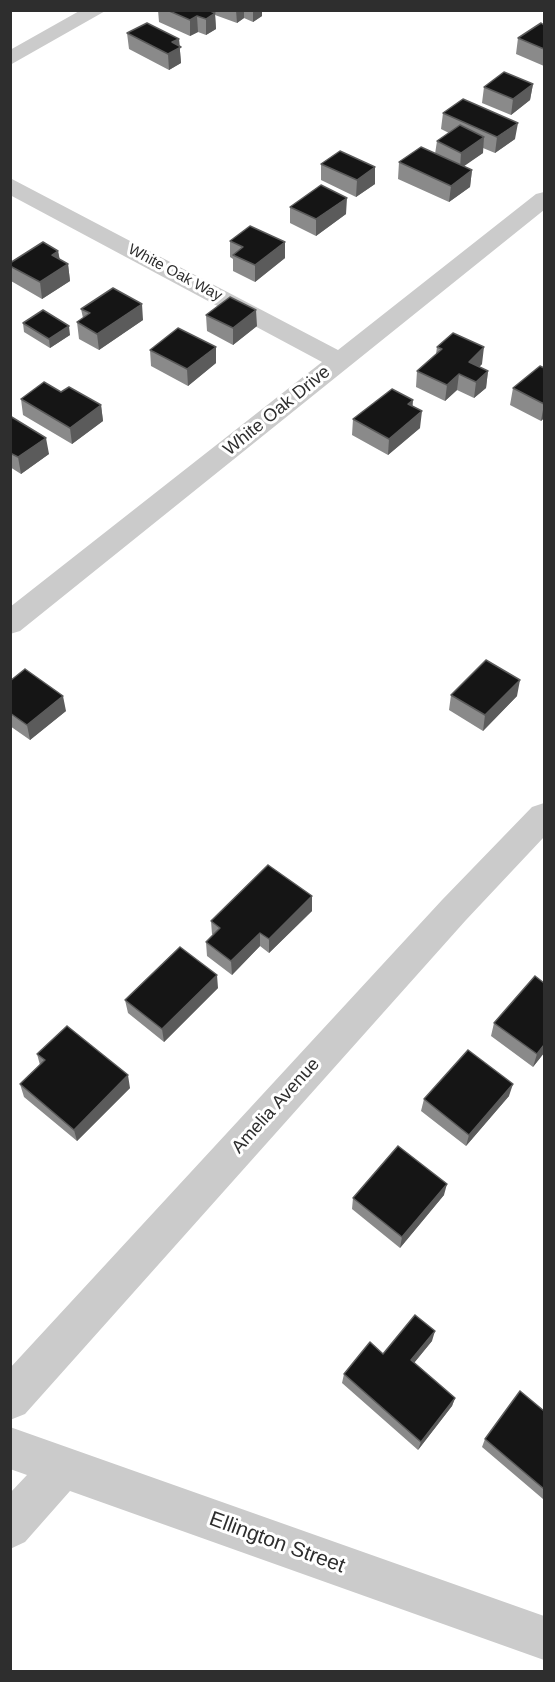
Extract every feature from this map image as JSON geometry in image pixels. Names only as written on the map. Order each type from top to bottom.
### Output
[{"type":"street","points":[[10,59],[97,10]]},
{"type":"street","name":"White Oak Way","points":[[10,184],[339,361]]},
{"type":"street","name":"White Oak Drive","points":[[10,623],[544,199]]},
{"type":"street","name":"Amelia Avenue","points":[[10,1399],[454,910],[544,816]]},
{"type":"street","name":"Ellington Street","points":[[10,1448],[544,1638]]},
{"type":"street","points":[[10,1527],[62,1467]]},
{"type":"building","points":[[167,10],[208,10],[215,13],[206,19],[197,16],[190,20]]},
{"type":"building","points":[[147,23],[179,39],[172,42],[181,47],[168,54],[127,33]]},
{"type":"building","points":[[541,23],[544,25],[544,49],[518,38]]},
{"type":"building","points":[[504,72],[533,84],[513,99],[484,87]]},
{"type":"building","points":[[463,99],[518,123],[497,137],[443,113]]},
{"type":"building","points":[[460,125],[484,137],[461,153],[437,141]]},
{"type":"building","points":[[421,147],[472,170],[451,186],[399,162]]},
{"type":"building","points":[[340,151],[375,167],[357,180],[321,164]]},
{"type":"building","points":[[321,185],[347,198],[316,219],[290,207]]},
{"type":"building","points":[[250,226],[285,242],[255,265],[233,255],[243,247],[230,241]]},
{"type":"building","points":[[43,242],[58,251],[52,255],[68,264],[40,282],[10,266],[10,263]]},
{"type":"building","points":[[113,288],[142,304],[97,334],[77,322],[90,313],[81,309]]},
{"type":"building","points":[[230,297],[256,310],[233,328],[206,315]]},
{"type":"building","points":[[43,310],[69,326],[49,339],[23,323]]},
{"type":"building","points":[[178,328],[216,347],[187,369],[150,350]]},
{"type":"building","points":[[453,333],[484,347],[469,362],[488,371],[476,382],[459,374],[447,385],[417,371],[442,349],[437,347]]},
{"type":"building","points":[[540,366],[544,368],[544,404],[513,388]]},
{"type":"building","points":[[44,382],[61,392],[69,387],[101,405],[70,428],[21,399]]},
{"type":"building","points":[[392,389],[413,400],[408,404],[422,411],[389,439],[353,419]]},
{"type":"building","points":[[10,416],[46,438],[18,457],[10,453]]},
{"type":"building","points":[[486,660],[520,680],[485,715],[451,695]]},
{"type":"building","points":[[25,669],[63,696],[27,725],[10,713],[10,681]]},
{"type":"building","points":[[268,865],[312,896],[269,939],[260,933],[231,961],[206,942],[220,928],[211,921]]},
{"type":"building","points":[[180,947],[217,975],[162,1029],[125,1000]]},
{"type":"building","points":[[535,976],[544,983],[544,1045],[537,1054],[494,1023]]},
{"type":"building","points":[[67,1026],[128,1075],[74,1130],[20,1084],[45,1060],[37,1054]]},
{"type":"building","points":[[468,1050],[513,1084],[469,1135],[424,1099]]},
{"type":"building","points":[[398,1146],[447,1184],[402,1237],[353,1198]]},
{"type":"building","points":[[415,1315],[435,1331],[411,1360],[455,1398],[421,1442],[344,1374],[370,1342],[383,1354]]},
{"type":"building","points":[[520,1391],[544,1411],[544,1489],[485,1439]]}]
